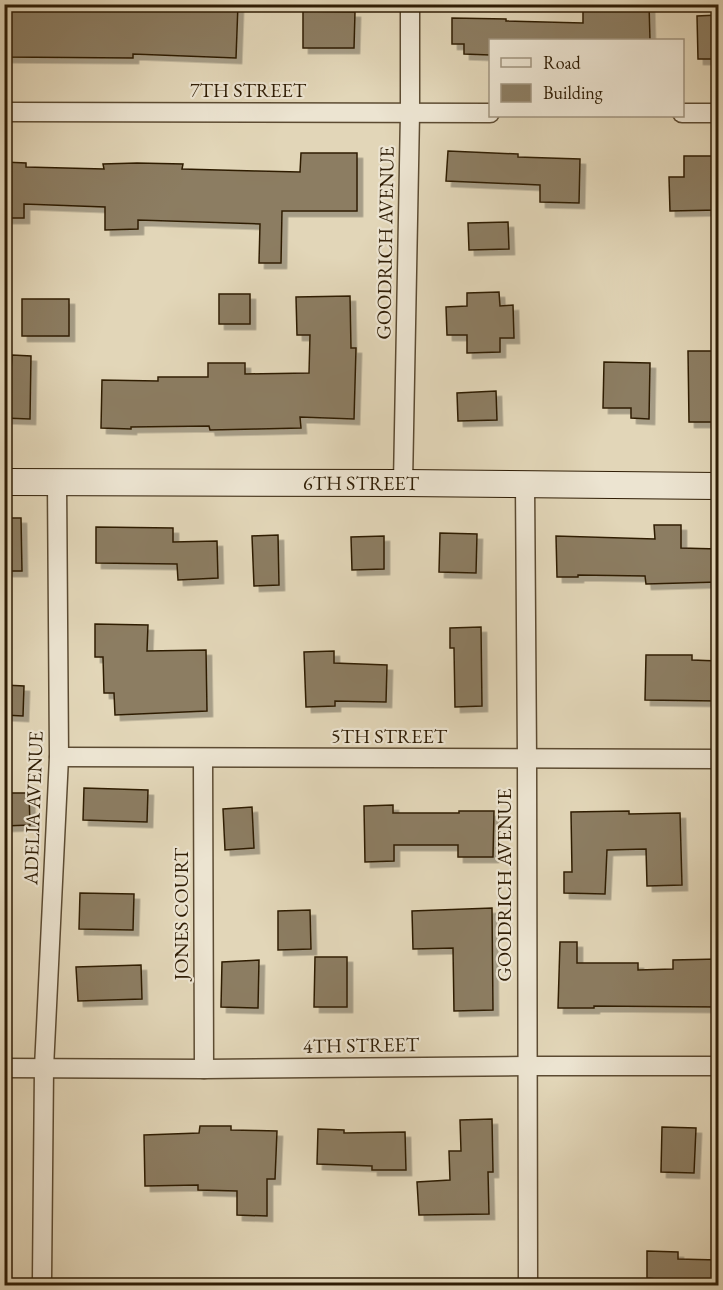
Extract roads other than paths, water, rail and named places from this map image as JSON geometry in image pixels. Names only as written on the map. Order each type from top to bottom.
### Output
[{"type":"street","name":"GOODRICH AVENUE","points":[[403,483],[410,4]]},
{"type":"street","name":"7TH STREET","points":[[4,112],[489,113]]},
{"type":"street","points":[[684,112],[718,112]]},
{"type":"street","name":"6TH STREET","points":[[4,482],[718,486]]},
{"type":"street","name":"ADELIA AVENUE","points":[[42,1280],[44,1068],[59,756],[57,482]]},
{"type":"street","name":"GOODRICH AVENUE","points":[[525,484],[528,1286]]},
{"type":"street","name":"5TH STREET","points":[[59,756],[718,759]]},
{"type":"street","name":"JONES COURT","points":[[203,758],[204,1069]]},
{"type":"street","name":"4TH STREET","points":[[4,1068],[718,1066]]}]
